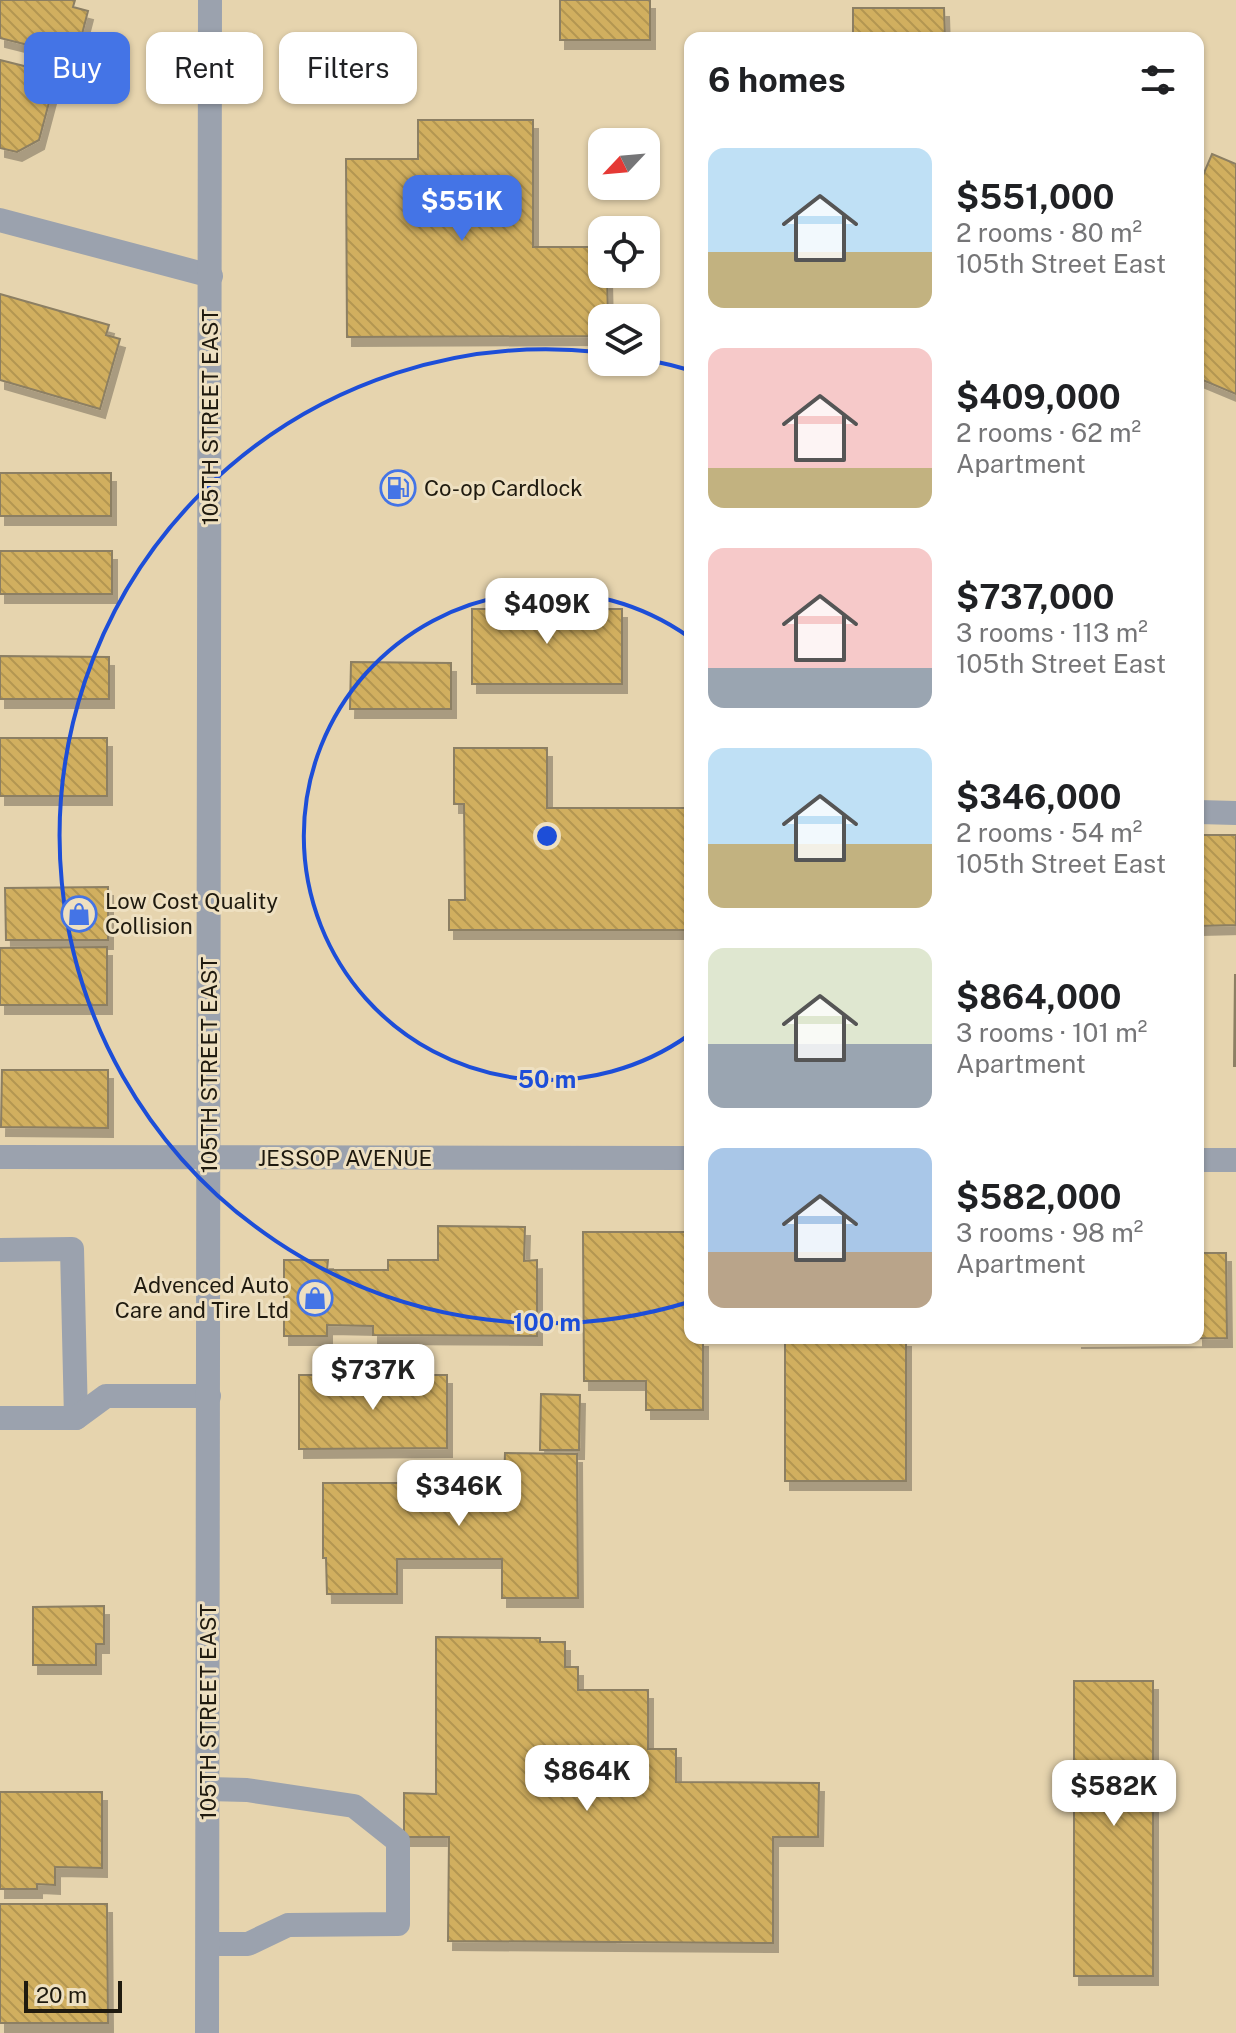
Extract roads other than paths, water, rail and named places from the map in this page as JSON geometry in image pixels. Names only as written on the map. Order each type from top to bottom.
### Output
[{"type":"street","name":"105TH STREET EAST","points":[[207,2033],[210,0]]},
{"type":"street","points":[[0,220],[211,276]]},
{"type":"street","points":[[1204,812],[1236,813]]},
{"type":"street","name":"JESSOP AVENUE","points":[[0,1157],[684,1158]]},
{"type":"street","points":[[1204,1160],[1236,1160]]},
{"type":"street","points":[[0,1250],[72,1249],[76,1418]]},
{"type":"street","points":[[0,1418],[76,1418],[106,1396],[209,1396]]},
{"type":"street","points":[[208,1789],[247,1790],[354,1806],[398,1841],[398,1924],[288,1925],[248,1944],[208,1944]]},
{"type":"place","name":"Co-op Cardlock","points":[[398,488]]},
{"type":"place","name":"Low Cost Quality Collision","points":[[79,914]]},
{"type":"place","name":"Advenced Auto Care and Tire Ltd","points":[[315,1298]]}]
